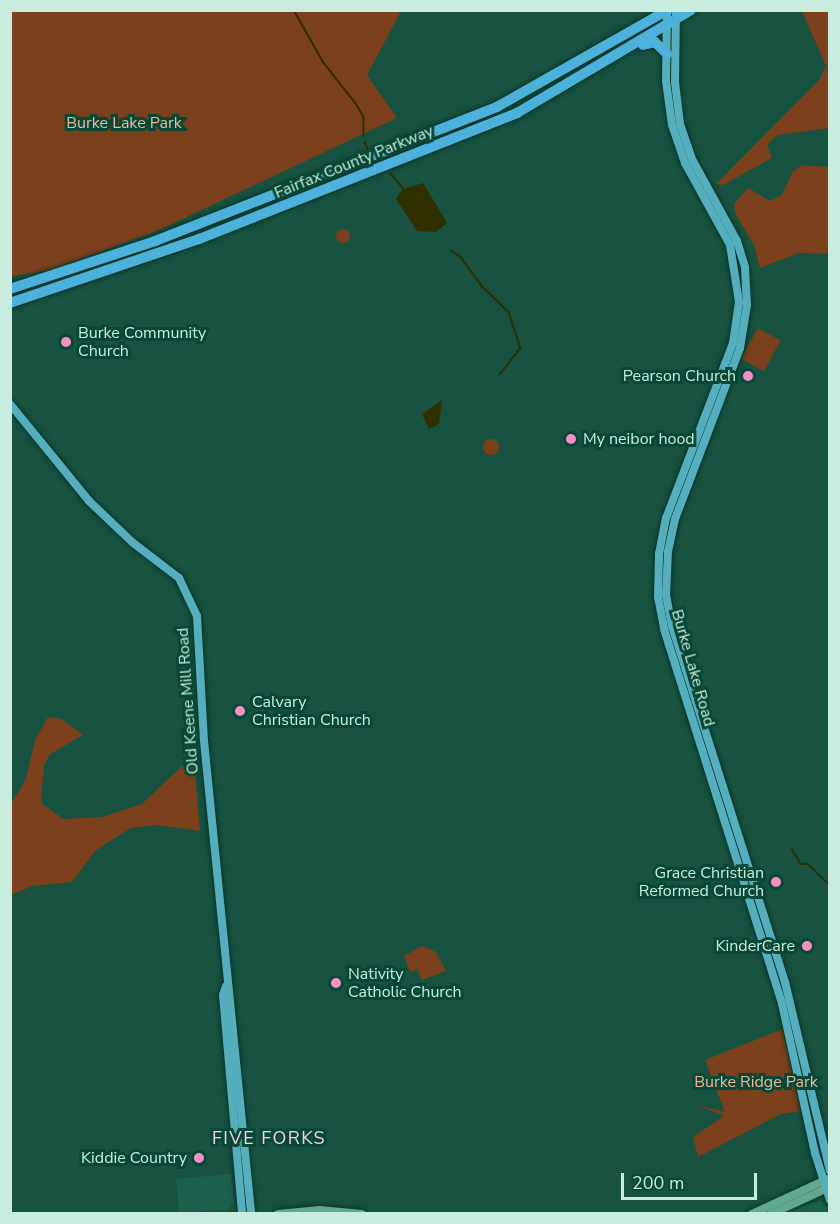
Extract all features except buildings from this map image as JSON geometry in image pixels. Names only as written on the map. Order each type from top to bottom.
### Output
[{"type":"highway","name":"Fairfax County Parkway","points":[[10,303],[199,239],[407,158],[526,108],[615,57],[673,18],[691,10]]},
{"type":"highway","name":"Fairfax County Parkway","points":[[10,289],[155,241],[497,106],[668,11]]},
{"type":"highway","points":[[615,57],[650,42],[660,44],[667,54]]},
{"type":"main road","name":"Burke Lake Road","points":[[668,11],[673,18],[675,82],[680,124],[693,161],[737,241],[745,268],[747,305],[740,348],[675,519],[668,551],[666,595],[672,626],[785,982],[830,1172]]},
{"type":"main road","name":"Burke Lake Road","points":[[673,18],[667,54],[672,125],[685,163],[730,244],[739,302],[733,343],[690,447],[664,527],[658,562],[658,597],[664,629],[782,1004],[830,1200]]},
{"type":"main road","name":"Old Keene Mill Road","points":[[10,402],[78,489],[132,542],[176,574],[194,603],[199,623],[198,671],[226,986],[251,1214]]},
{"type":"main road","name":"Old Keene Mill Road","points":[[226,986],[224,995],[242,1214]]},
{"type":"main road","points":[[752,1214],[827,1184]]},
{"type":"main road","points":[[771,1214],[827,1184]]},
{"type":"main road","points":[[278,1214],[320,1210],[362,1214]]},
{"type":"shaded area","points":[[423,183],[447,223],[436,232],[417,231],[396,199],[403,189]]},
{"type":"shaded area","points":[[442,400],[439,424],[429,429],[422,414]]},
{"type":"shaded area","points":[[231,1174],[234,1203],[229,1209],[179,1213],[176,1179]]},
{"type":"shaded area","points":[[821,1200],[829,1213],[779,1214]]},
{"type":"green space","name":"Burke Lake Park","points":[[11,11],[401,11],[367,75],[397,118],[159,230],[48,271],[11,276]]},
{"type":"green space","points":[[802,11],[829,11],[829,128],[777,135],[767,145],[772,158],[723,185],[716,184],[819,80],[826,66]]},
{"type":"green space","points":[[803,165],[829,167],[829,254],[799,253],[760,268],[754,245],[736,215],[734,204],[748,188],[770,201],[782,195],[793,171]]},
{"type":"green space","points":[[340,229],[346,229],[350,236],[346,243],[340,243],[336,239],[336,233]]},
{"type":"green space","points":[[758,328],[781,341],[764,371],[741,359]]},
{"type":"green space","points":[[491,439],[499,447],[491,455],[483,447]]},
{"type":"green space","points":[[48,717],[62,719],[83,735],[50,754],[44,765],[41,803],[63,819],[102,817],[142,804],[181,767],[194,762],[200,831],[157,825],[131,828],[96,850],[72,882],[32,886],[11,895],[11,804],[26,779],[35,740]]},
{"type":"green space","points":[[422,946],[436,952],[446,971],[422,980],[414,961],[417,970],[410,972],[404,956]]},
{"type":"green space","name":"Burke Ridge Park","points":[[783,1029],[801,1111],[781,1114],[698,1157],[693,1137],[724,1116],[697,1105],[725,1112],[705,1060]]},
{"type":"waterway","points":[[294,10],[324,63],[364,117],[364,136]]},
{"type":"waterway","points":[[365,142],[369,151]]},
{"type":"waterway","points":[[390,173],[404,189]]},
{"type":"waterway","points":[[451,250],[461,257],[482,286],[509,312],[521,348],[501,374]]},
{"type":"waterway","points":[[792,849],[801,864],[808,864],[830,885]]},
{"type":"place","name":"Burke Community Church","points":[[66,342]]},
{"type":"place","name":"Pearson Church","points":[[748,376]]},
{"type":"place","name":"My neibor hood","points":[[571,439]]},
{"type":"place","name":"Calvary Christian Church","points":[[240,711]]},
{"type":"place","name":"Grace Christian Reformed Church","points":[[776,882]]},
{"type":"place","name":"KinderCare","points":[[807,946]]},
{"type":"place","name":"Nativity Catholic Church","points":[[336,983]]},
{"type":"place","name":"Kiddie Country","points":[[199,1158]]},
{"type":"district","name":"FIVE FORKS","points":[[269,1138]]}]
